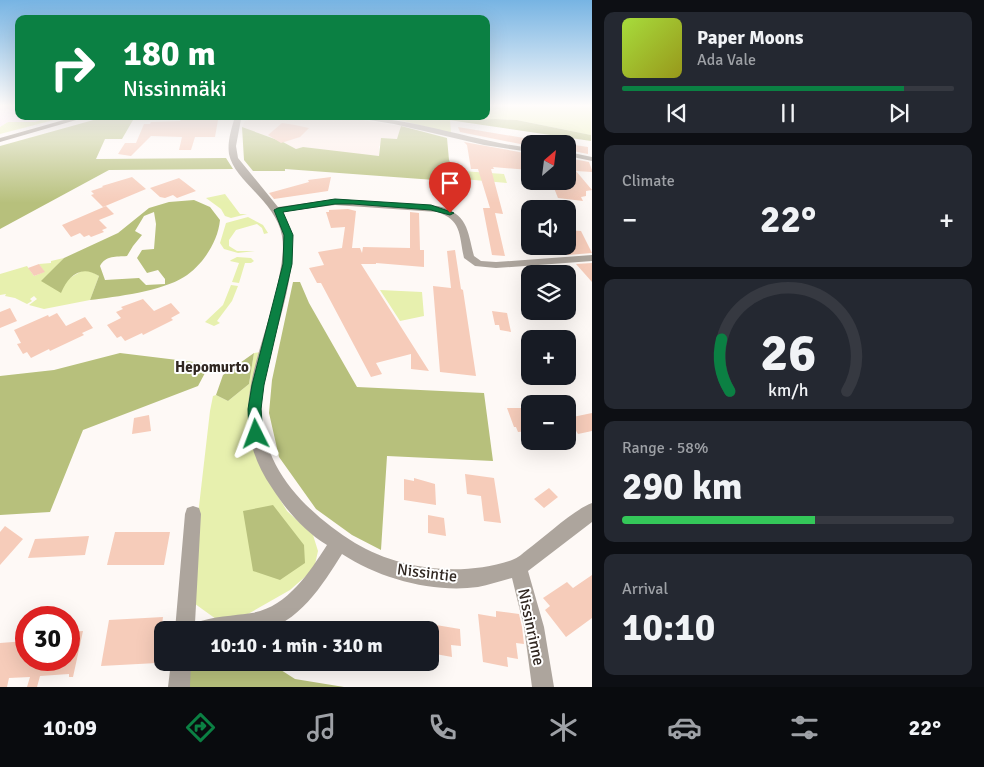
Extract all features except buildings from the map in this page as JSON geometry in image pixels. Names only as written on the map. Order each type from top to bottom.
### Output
[{"type":"street","name":"Nissintie","points":[[235,138],[233,155],[238,165],[278,210],[288,235],[288,264],[258,385],[254,409],[256,434],[264,459],[280,489],[300,512],[338,544],[364,559],[413,574],[449,578],[489,576],[518,567],[592,511]]},
{"type":"street","points":[[457,138],[521,149]]},
{"type":"street","points":[[576,155],[592,158]]},
{"type":"street","points":[[278,210],[335,202],[431,208],[450,213],[460,222],[469,258],[480,264],[506,265],[592,258]]},
{"type":"street","points":[[186,621],[193,514]]},
{"type":"street","points":[[260,621],[279,612],[304,592],[338,544]]},
{"type":"street","name":"Nissinrinne","points":[[518,567],[534,627],[543,687]]},
{"type":"street","points":[[178,687],[180,671]]},
{"type":"shaded area","points":[[272,138],[398,138],[379,146],[379,156],[303,147],[296,149]]},
{"type":"green space","points":[[29,138],[123,138],[105,139],[96,159],[226,158],[233,169],[109,170],[0,229],[0,146]]},
{"type":"green space","points":[[243,138],[272,138],[296,149],[303,147],[379,156],[381,138],[447,138],[449,160],[455,173],[448,181],[285,169],[285,171],[253,171],[244,160]]},
{"type":"green space","points":[[576,138],[591,138],[591,141],[576,139]]},
{"type":"green space","points":[[462,171],[504,174],[507,183],[463,179]]},
{"type":"green space","points":[[225,194],[240,214],[247,214],[231,218],[225,216],[221,209],[206,198]]},
{"type":"green space","points":[[194,200],[210,207],[220,220],[216,237],[208,253],[197,267],[184,277],[151,290],[90,300],[99,276],[92,273],[86,271],[71,277],[61,293],[41,281],[64,258],[118,233],[149,208],[169,202]],"holes":[[[154,212],[156,224],[154,249],[142,250],[137,258],[147,273],[158,270],[165,279],[165,284],[146,285],[139,278],[105,280],[100,266],[102,262],[108,258],[127,256],[142,235],[135,231],[144,216]]]},
{"type":"green space","points":[[248,217],[263,225],[268,233],[264,234],[262,228],[257,224],[236,230],[229,240],[229,246],[237,251],[255,251],[238,253],[224,249],[220,243],[226,223]]},
{"type":"green space","points":[[237,257],[251,258],[254,261],[245,263],[239,283],[232,282],[239,263],[230,261]]},
{"type":"green space","points":[[64,258],[42,281],[63,280],[88,271],[99,276],[90,300],[44,309],[29,305],[37,299],[34,296],[30,299],[32,301],[27,304],[15,298],[5,296],[6,294],[0,295],[0,274],[27,266],[34,276],[44,272],[39,264],[51,263],[51,261]]},
{"type":"green space","points":[[293,282],[300,282],[309,303],[357,387],[484,393],[493,461],[387,456],[381,550],[352,535],[316,509],[279,457],[269,413],[272,380]]},
{"type":"green space","points":[[231,285],[238,286],[232,301],[217,321],[220,323],[214,326],[205,322],[223,305]]},
{"type":"green space","points":[[380,290],[422,292],[424,316],[400,321]]},
{"type":"green space","points":[[261,352],[254,390],[264,473],[287,511],[313,535],[318,551],[314,569],[290,590],[248,614],[216,619],[191,601],[192,567],[210,411],[213,396],[216,395],[228,401],[249,384],[254,353]]},
{"type":"green space","points":[[120,353],[202,363],[205,373],[198,386],[83,430],[50,512],[0,515],[0,376],[54,370]]},
{"type":"green space","points":[[254,353],[249,384],[228,401],[216,395],[223,375]]},
{"type":"green space","points":[[273,505],[304,545],[305,563],[280,580],[253,571],[243,511]]},
{"type":"green space","points":[[188,671],[282,671],[295,679],[344,687],[187,687]]},
{"type":"district","name":"Hepomurto","points":[[212,367]]},
{"type":"route","points":[[256,434],[254,409],[258,385],[288,264],[288,235],[278,210],[335,202],[353,202],[431,208],[450,213]]}]
